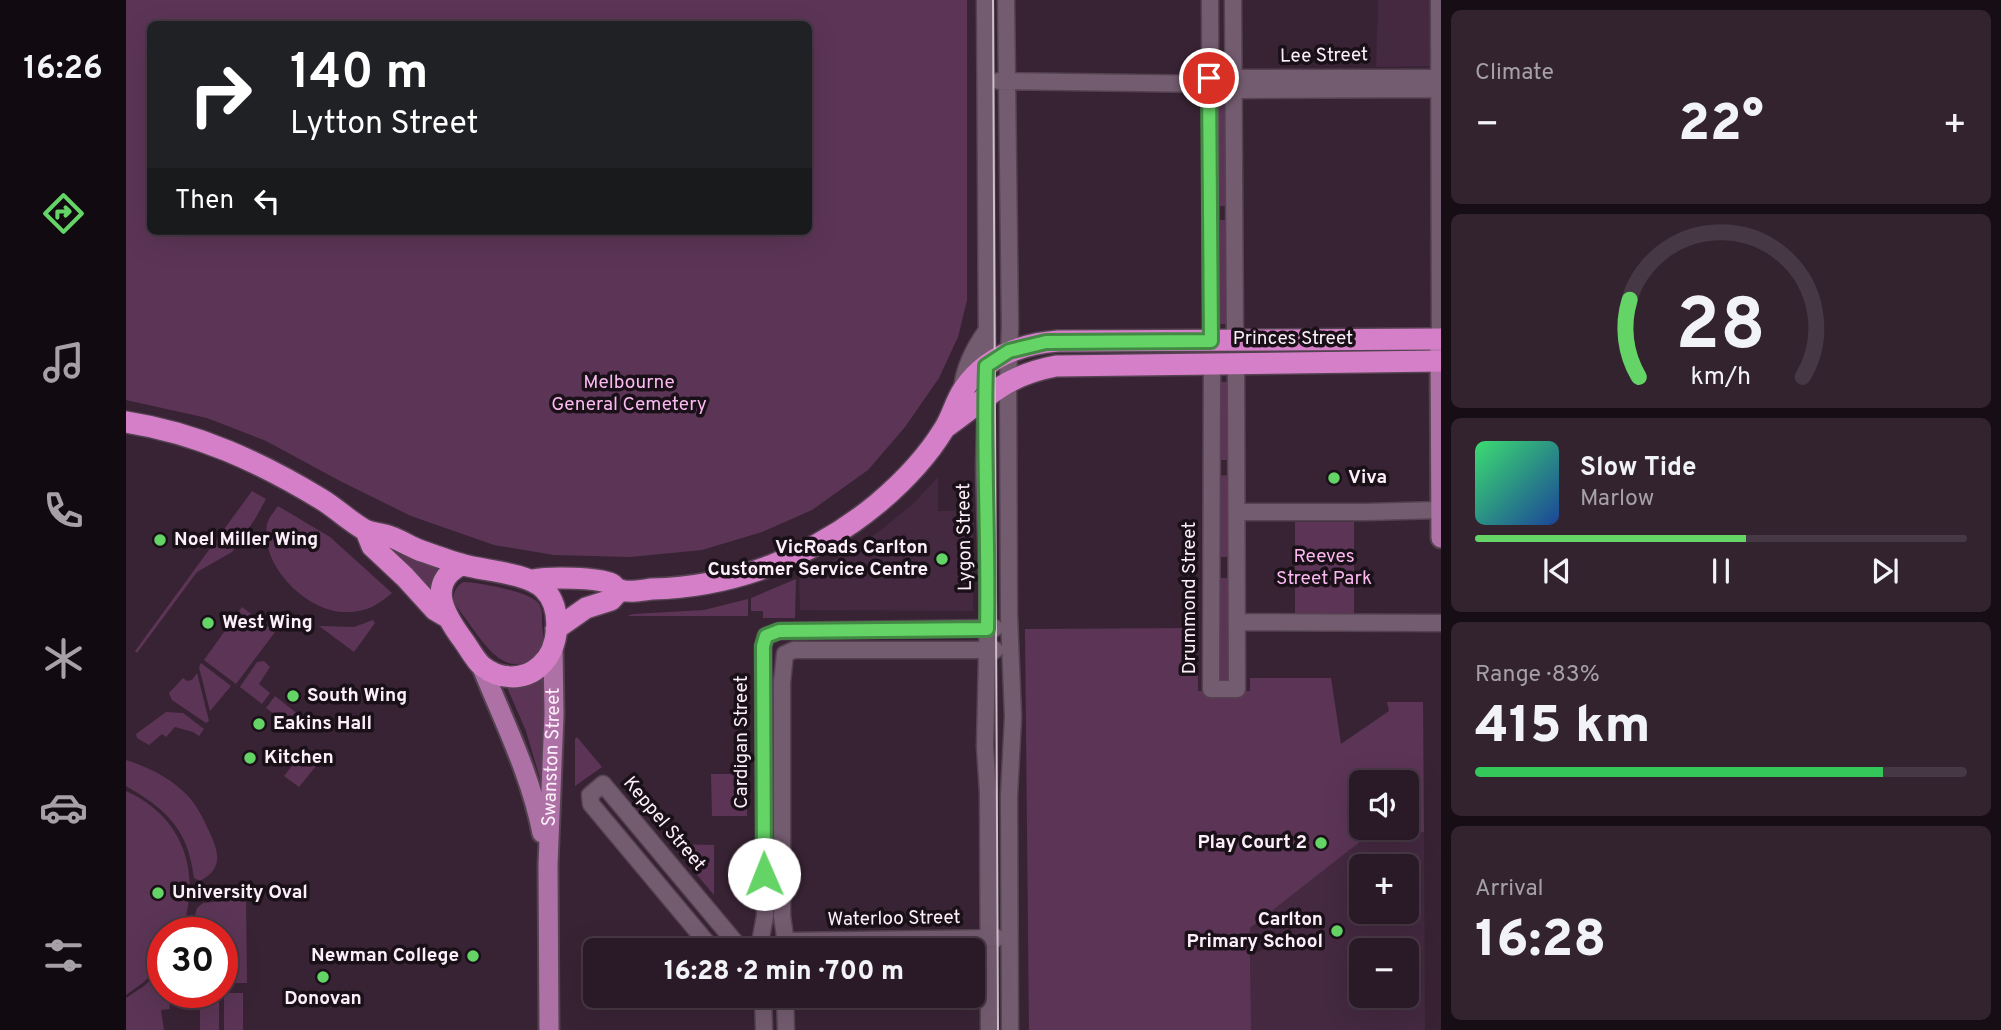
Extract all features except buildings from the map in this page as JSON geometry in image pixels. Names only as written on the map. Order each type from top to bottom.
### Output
[{"type":"highway","name":"Princes Street","points":[[944,428],[1008,381],[1023,374],[1056,366],[1212,363],[1236,351],[1441,339]]},
{"type":"highway","name":"Princes Street","points":[[944,428],[962,391],[986,366],[1009,351],[1034,344],[1058,341],[1211,341],[1236,351],[1440,361]]},
{"type":"highway","points":[[126,422],[191,437],[240,454],[319,498],[366,531],[387,535],[461,565],[533,580],[551,577],[610,583],[620,590],[671,589],[743,576],[819,543],[862,515],[896,487],[944,428]]},
{"type":"highway","points":[[366,531],[372,546],[435,610],[447,617]]},
{"type":"highway","points":[[461,565],[452,571],[442,584],[442,599],[447,617],[481,665],[500,675],[523,676],[540,666],[555,639],[586,608],[611,600],[620,590]]},
{"type":"highway","points":[[533,580],[550,598],[555,639]]},
{"type":"main road","points":[[1441,339],[1441,538]]},
{"type":"main road","name":"Swanston Street","points":[[549,1030],[548,865],[555,639]]},
{"type":"main road","name":"Swanston Street","points":[[481,665],[536,806],[548,865]]},
{"type":"street","name":"Lygon Street","points":[[985,0],[985,747],[989,792],[989,1030]]},
{"type":"street","points":[[1006,0],[1010,327],[1009,628],[1013,717],[1010,756],[1010,1030]]},
{"type":"street","points":[[1210,0],[1211,341]]},
{"type":"street","name":"Drummond Street","points":[[1212,363],[1211,689],[1237,689],[1233,0]]},
{"type":"street","points":[[1439,0],[1441,339]]},
{"type":"street","name":"Lee Street","points":[[986,81],[1209,84],[1216,78],[1233,83],[1440,83]]},
{"type":"street","points":[[962,391],[963,374],[986,330]]},
{"type":"street","points":[[1237,512],[1440,510]]},
{"type":"street","points":[[1237,622],[1441,624]]},
{"type":"street","points":[[941,628],[941,649]]},
{"type":"street","points":[[1009,628],[839,631],[839,650],[1011,650]]},
{"type":"street","points":[[906,629],[906,649]]},
{"type":"street","name":"Cardigan Street","points":[[761,938],[765,919],[763,643],[768,635],[779,631],[839,631]]},
{"type":"street","name":"Cardigan Street","points":[[785,938],[782,916],[782,682],[785,654],[794,650],[839,650]]},
{"type":"street","points":[[764,757],[782,757]]},
{"type":"street","name":"Keppel Street","points":[[703,938],[591,804],[589,797],[603,784],[732,938]]},
{"type":"street","points":[[632,855],[649,840]]},
{"type":"street","points":[[764,853],[782,854]]},
{"type":"street","name":"Waterloo Street","points":[[985,938],[1010,939]]},
{"type":"street","points":[[763,1008],[764,1030]]},
{"type":"street","points":[[785,1008],[786,1030]]},
{"type":"shaded area","points":[[1378,0],[1441,0],[1441,66],[1376,67]]},
{"type":"shaded area","points":[[938,477],[938,511],[973,511],[973,611],[800,610],[799,577],[872,537],[914,503]]},
{"type":"shaded area","name":"Carlton Primary School","points":[[1419,832],[1424,832],[1425,1030],[1251,1030],[1251,954],[1276,946],[1272,935],[1250,942],[1250,928],[1361,840],[1419,840]]},
{"type":"green space","name":"Melbourne General Cemetery","points":[[126,0],[967,0],[967,300],[958,337],[939,378],[905,427],[868,470],[812,510],[762,532],[702,550],[630,557],[554,555],[494,545],[411,516],[266,441],[207,418],[126,400]]},
{"type":"green space","points":[[1217,98],[1230,98],[1229,206],[1216,206]]},
{"type":"green space","points":[[1216,220],[1228,220],[1228,324],[1217,324]]},
{"type":"green space","points":[[1218,382],[1229,382],[1229,460],[1218,460]]},
{"type":"green space","points":[[1229,475],[1230,557],[1218,557],[1217,476]]},
{"type":"green space","points":[[252,491],[266,499],[232,552],[197,572],[137,653],[135,651]]},
{"type":"green space","points":[[278,506],[330,537],[392,593],[372,607],[348,612],[333,611],[303,596],[279,571],[271,556],[267,524]]},
{"type":"green space","name":"Reeves Street Park","points":[[1295,522],[1354,522],[1354,614],[1295,614]]},
{"type":"green space","points":[[381,544],[438,568],[431,584],[431,594]]},
{"type":"green space","points":[[1219,578],[1229,578],[1229,683],[1219,683]]},
{"type":"green space","points":[[796,579],[795,618],[763,618],[763,611],[751,611],[751,598]]},
{"type":"green space","points":[[463,582],[516,592],[539,604],[543,641],[536,656],[531,660],[513,664],[502,660],[489,649],[454,603],[455,591]]},
{"type":"green space","points":[[748,599],[748,616],[627,616],[704,610]]},
{"type":"green space","points":[[242,607],[275,632],[236,684],[204,660]]},
{"type":"green space","points":[[373,620],[375,623],[354,652],[319,626],[354,627]]},
{"type":"green space","points":[[1197,628],[1198,691],[1250,691],[1250,678],[1331,678],[1341,744],[1389,711],[1387,702],[1423,702],[1424,832],[1419,832],[1419,770],[1349,770],[1349,840],[1362,840],[1250,928],[1251,1030],[1029,1030],[1025,629]]},
{"type":"green space","points":[[264,661],[270,667],[259,684],[270,693],[262,704],[240,687],[257,662]]},
{"type":"green space","points":[[201,663],[231,686],[210,711],[199,667]]},
{"type":"green space","points":[[197,673],[209,721],[206,723],[172,700],[169,693],[183,678],[192,680]]},
{"type":"green space","points":[[545,677],[546,799],[526,731],[506,685],[524,686]]},
{"type":"green space","points":[[275,696],[304,719],[296,730],[266,708]]},
{"type":"green space","points":[[166,712],[183,713],[204,729],[199,736],[175,727],[166,737],[162,734],[149,745],[137,738],[136,734]]},
{"type":"green space","points":[[577,737],[602,767],[575,786],[575,739]]},
{"type":"green space","points":[[305,749],[320,761],[299,787],[284,776]]},
{"type":"green space","points":[[126,760],[167,779],[182,790],[194,804],[216,851],[216,864],[208,876],[200,881],[194,878],[187,846],[173,823],[153,804],[126,786]]},
{"type":"green space","points":[[711,774],[747,774],[747,816],[712,816]]},
{"type":"green space","name":"University Oval","points":[[126,791],[146,802],[175,832],[188,869],[190,890],[185,917],[147,917],[147,979],[126,995]]},
{"type":"green space","points":[[671,844],[714,845],[714,895]]},
{"type":"green space","points":[[246,899],[247,983],[238,983],[238,917],[194,917],[197,908],[203,903]]},
{"type":"green space","points":[[147,983],[147,1008],[170,1008],[161,1010],[164,1030],[126,1030],[126,998]]},
{"type":"green space","points":[[238,993],[243,993],[243,1030],[224,1030],[224,1008],[238,1008]]},
{"type":"green space","points":[[200,1008],[219,1008],[219,1030],[200,1030]]},
{"type":"tram line","points":[[993,0],[998,1030]]},
{"type":"place","name":"Viva","points":[[1334,478]]},
{"type":"place","name":"Noel Miller Wing","points":[[160,540]]},
{"type":"place","name":"VicRoads Carlton Customer Service Centre","points":[[942,559]]},
{"type":"place","name":"West Wing","points":[[208,623]]},
{"type":"place","name":"South Wing","points":[[293,696]]},
{"type":"place","name":"Eakins Hall","points":[[259,724]]},
{"type":"place","name":"Kitchen","points":[[250,758]]},
{"type":"place","name":"Play Court 2","points":[[1321,843]]},
{"type":"place","name":"University Oval","points":[[158,893]]},
{"type":"place","name":"Carlton Primary School","points":[[1337,931]]},
{"type":"place","name":"Newman College","points":[[473,956]]},
{"type":"place","name":"Donovan","points":[[323,977]]},
{"type":"route","points":[[764,874],[763,646],[766,636],[779,631],[987,629],[986,366],[1009,351],[1046,342],[1211,341],[1209,78]]}]
